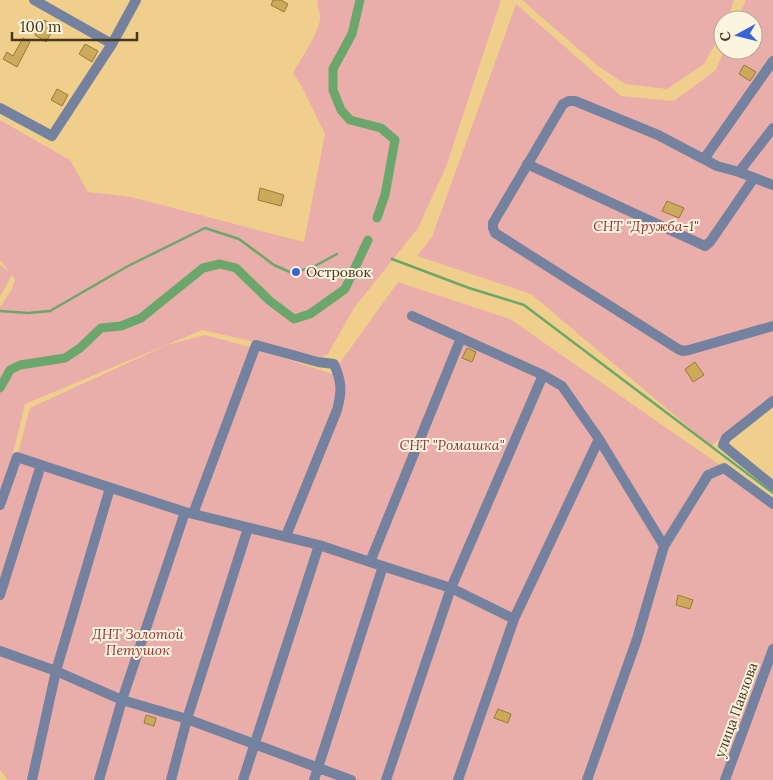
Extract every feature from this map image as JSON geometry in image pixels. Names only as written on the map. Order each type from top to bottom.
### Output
[{"type":"street","points":[[34,0],[112,44]]},
{"type":"street","points":[[0,108],[52,136],[112,44],[136,0]]},
{"type":"street","points":[[704,159],[773,61]]},
{"type":"street","points":[[773,185],[717,166],[658,135],[575,101],[569,101],[563,104],[527,164],[493,223],[493,228],[495,232],[683,351],[773,326]]},
{"type":"street","points":[[739,172],[773,128]]},
{"type":"street","points":[[527,164],[705,246],[710,242],[754,178]]},
{"type":"street","points":[[412,316],[543,375],[562,386],[599,439],[664,546]]},
{"type":"street","points":[[370,562],[461,338]]},
{"type":"street","points":[[99,780],[122,700],[189,513],[256,345],[318,362],[334,364],[339,375],[342,394],[286,536]]},
{"type":"street","points":[[386,780],[451,588],[543,375]]},
{"type":"street","points":[[773,401],[726,438],[723,445],[773,486]]},
{"type":"street","points":[[458,780],[514,619],[599,439]]},
{"type":"street","points":[[0,505],[17,458],[189,513],[319,545],[451,588],[514,619]]},
{"type":"street","points":[[0,595],[41,465]]},
{"type":"street","points":[[587,780],[637,639],[664,546],[708,475],[724,468],[773,504]]},
{"type":"street","points":[[32,780],[56,671],[110,488]]},
{"type":"street","points":[[170,780],[187,720],[248,528]]},
{"type":"street","points":[[243,780],[319,545]]},
{"type":"street","points":[[314,780],[383,566]]},
{"type":"street","name":"улица Павлова","points":[[725,780],[773,649]]},
{"type":"street","points":[[0,651],[56,671],[122,700],[187,720],[351,780]]},
{"type":"green space","points":[[318,0],[501,0],[446,167],[418,228],[354,308],[328,354],[321,357],[202,330],[25,404],[12,457],[0,491],[0,307],[12,289],[15,279],[12,275],[0,297],[0,265],[10,272],[0,260],[0,120],[70,160],[88,192],[131,197],[304,242],[325,134],[301,85],[293,73],[319,25]]},
{"type":"green space","points":[[522,0],[734,0],[730,10],[713,10],[713,48],[704,64],[667,89],[625,84],[598,66]]},
{"type":"green space","name":"СНТ \"Дружба-1\"","points":[[746,0],[773,0],[773,397],[711,446],[531,294],[417,256],[432,237],[516,4],[621,96],[674,101],[716,70],[720,60],[763,60],[763,10],[742,10]]},
{"type":"green space","name":"СНТ \"Ромашка\"","points":[[398,282],[510,319],[724,468],[773,505],[773,780],[8,780],[0,770],[0,506],[17,457],[30,408],[167,345],[205,335],[250,347],[332,374]]},
{"type":"building","points":[[273,0],[281,0],[288,4],[284,12],[271,5]]},
{"type":"building","points":[[44,20],[55,26],[46,42],[35,35]]},
{"type":"building","points":[[23,38],[30,42],[17,67],[3,59],[7,52],[13,56]]},
{"type":"building","points":[[85,44],[98,51],[92,62],[79,54]]},
{"type":"building","points":[[744,65],[756,72],[750,81],[739,74]]},
{"type":"building","points":[[57,89],[68,95],[62,106],[51,100]]},
{"type":"building","points":[[260,188],[284,195],[281,206],[258,200]]},
{"type":"building","points":[[667,201],[684,208],[679,218],[662,211]]},
{"type":"building","points":[[467,348],[476,352],[472,362],[462,358]]},
{"type":"building","points":[[695,362],[704,375],[693,382],[685,369]]},
{"type":"building","points":[[678,595],[693,600],[690,609],[676,605]]},
{"type":"building","points":[[498,709],[511,714],[508,723],[494,718]]},
{"type":"building","points":[[146,715],[156,718],[154,726],[144,723]]},
{"type":"waterway","points":[[360,0],[352,34],[333,69],[333,90],[341,110],[350,120],[381,128],[395,140],[385,195],[377,218]]},
{"type":"waterway","points":[[0,311],[28,313],[50,311],[128,266],[205,228],[239,239],[274,265],[292,273],[313,267],[337,254]]},
{"type":"waterway","points":[[0,388],[10,370],[20,365],[65,358],[80,348],[101,328],[121,326],[141,318],[203,268],[220,264],[236,268],[270,301],[294,319],[310,314],[345,289],[368,240]]},
{"type":"waterway","points":[[392,259],[469,288],[524,305],[773,493]]},
{"type":"place","name":"Островок","points":[[296,272]]},
{"type":"park label","name":"ДНТ Золотой Петушок","points":[[138,642]]}]
